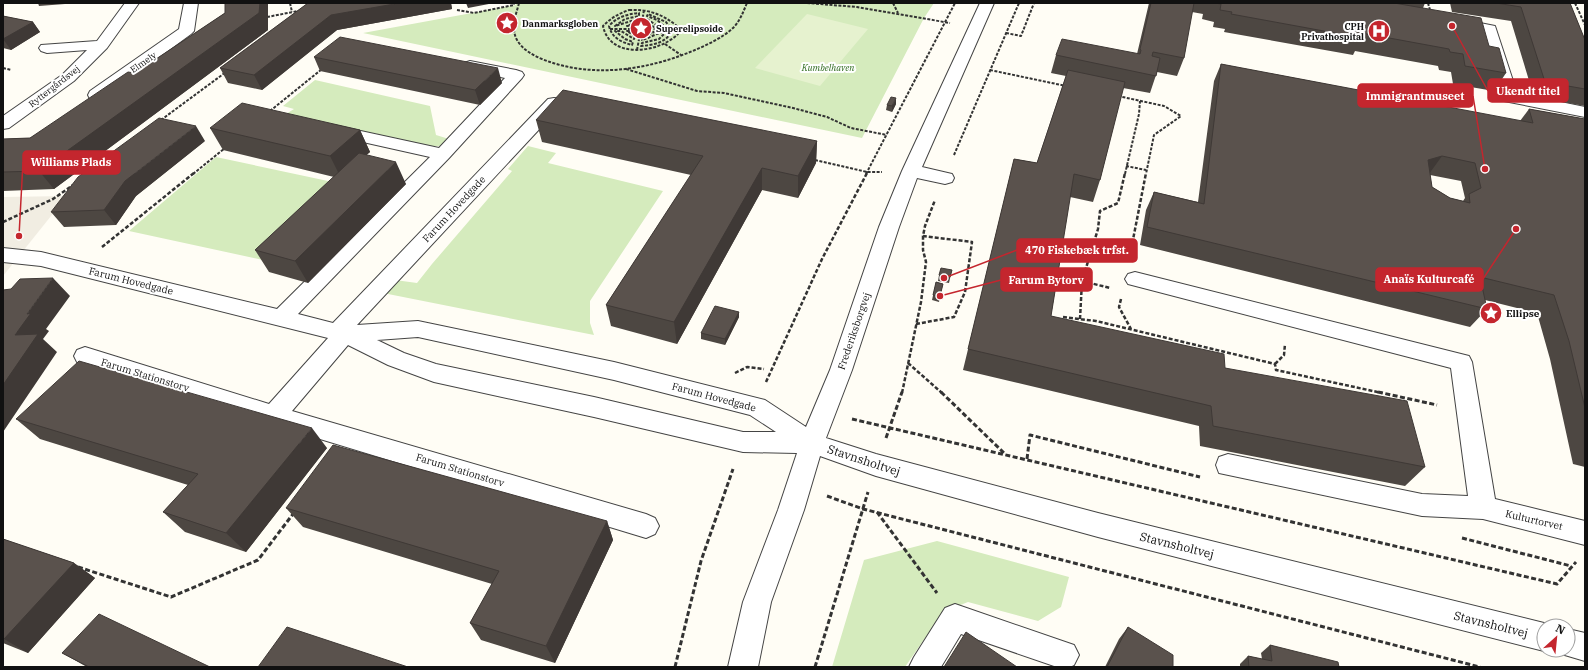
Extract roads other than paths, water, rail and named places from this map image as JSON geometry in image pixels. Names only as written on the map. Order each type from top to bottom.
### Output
[{"type":"street","name":"Ryttergårdsvej","points":[[3,124],[68,78],[102,45],[132,3]]},
{"type":"street","name":"Elmely","points":[[83,104],[186,31],[191,3]]},
{"type":"street","name":"Frederiksborgvej","points":[[743,667],[757,602],[791,510],[812,443],[840,370],[881,252],[911,171],[987,3]]},
{"type":"street","points":[[1432,19],[1490,29],[1510,97],[1585,112]]},
{"type":"street","points":[[47,48],[102,45]]},
{"type":"street","points":[[282,317],[443,154],[516,75],[454,62]]},
{"type":"street","points":[[68,78],[113,83]]},
{"type":"street","name":"Farum Hovedgade","points":[[341,333],[554,103],[577,108]]},
{"type":"street","points":[[318,126],[443,154]]},
{"type":"street","points":[[911,171],[945,178]]},
{"type":"street","name":"Farum Hovedgade","points":[[3,255],[41,259],[76,267],[282,317],[341,333],[396,359],[434,373],[594,407],[743,442],[812,443]]},
{"type":"street","points":[[1125,282],[1461,362],[1483,508]]},
{"type":"street","name":"Farum Hovedgade","points":[[341,333],[418,329],[614,371],[756,406],[812,443]]},
{"type":"street","points":[[274,415],[341,333]]},
{"type":"street","name":"Farum Stationstorv","points":[[85,356],[274,415],[646,526]]},
{"type":"street","name":"Stavnsholtvej","points":[[812,443],[876,466],[1091,523],[1536,635]]},
{"type":"street","name":"Kulturtorvet","points":[[1228,465],[1422,505],[1483,508],[1585,533]]},
{"type":"street","points":[[924,667],[955,618],[1064,655]]},
{"type":"place","name":"Danmarksgloben","points":[[507,23]]},
{"type":"place","name":"Ukendt titel","points":[[1452,26]]},
{"type":"place","name":"Superelipsoide","points":[[641,28]]},
{"type":"place","name":"CPH Privathospital","points":[[1379,31]]},
{"type":"place","name":"Immigrantmuseet","points":[[1485,169]]},
{"type":"place","name":"Anaïs Kulturcafé","points":[[1516,229]]},
{"type":"place","name":"Williams Plads","points":[[19,236]]},
{"type":"place","name":"470 Fiskebæk trfst.","points":[[944,278]]},
{"type":"place","name":"Farum Bytorv","points":[[940,296]]},
{"type":"place","name":"Ellipse","points":[[1491,313]]},
{"type":"park label","name":"Kumbelhaven","points":[[828,67]]}]
